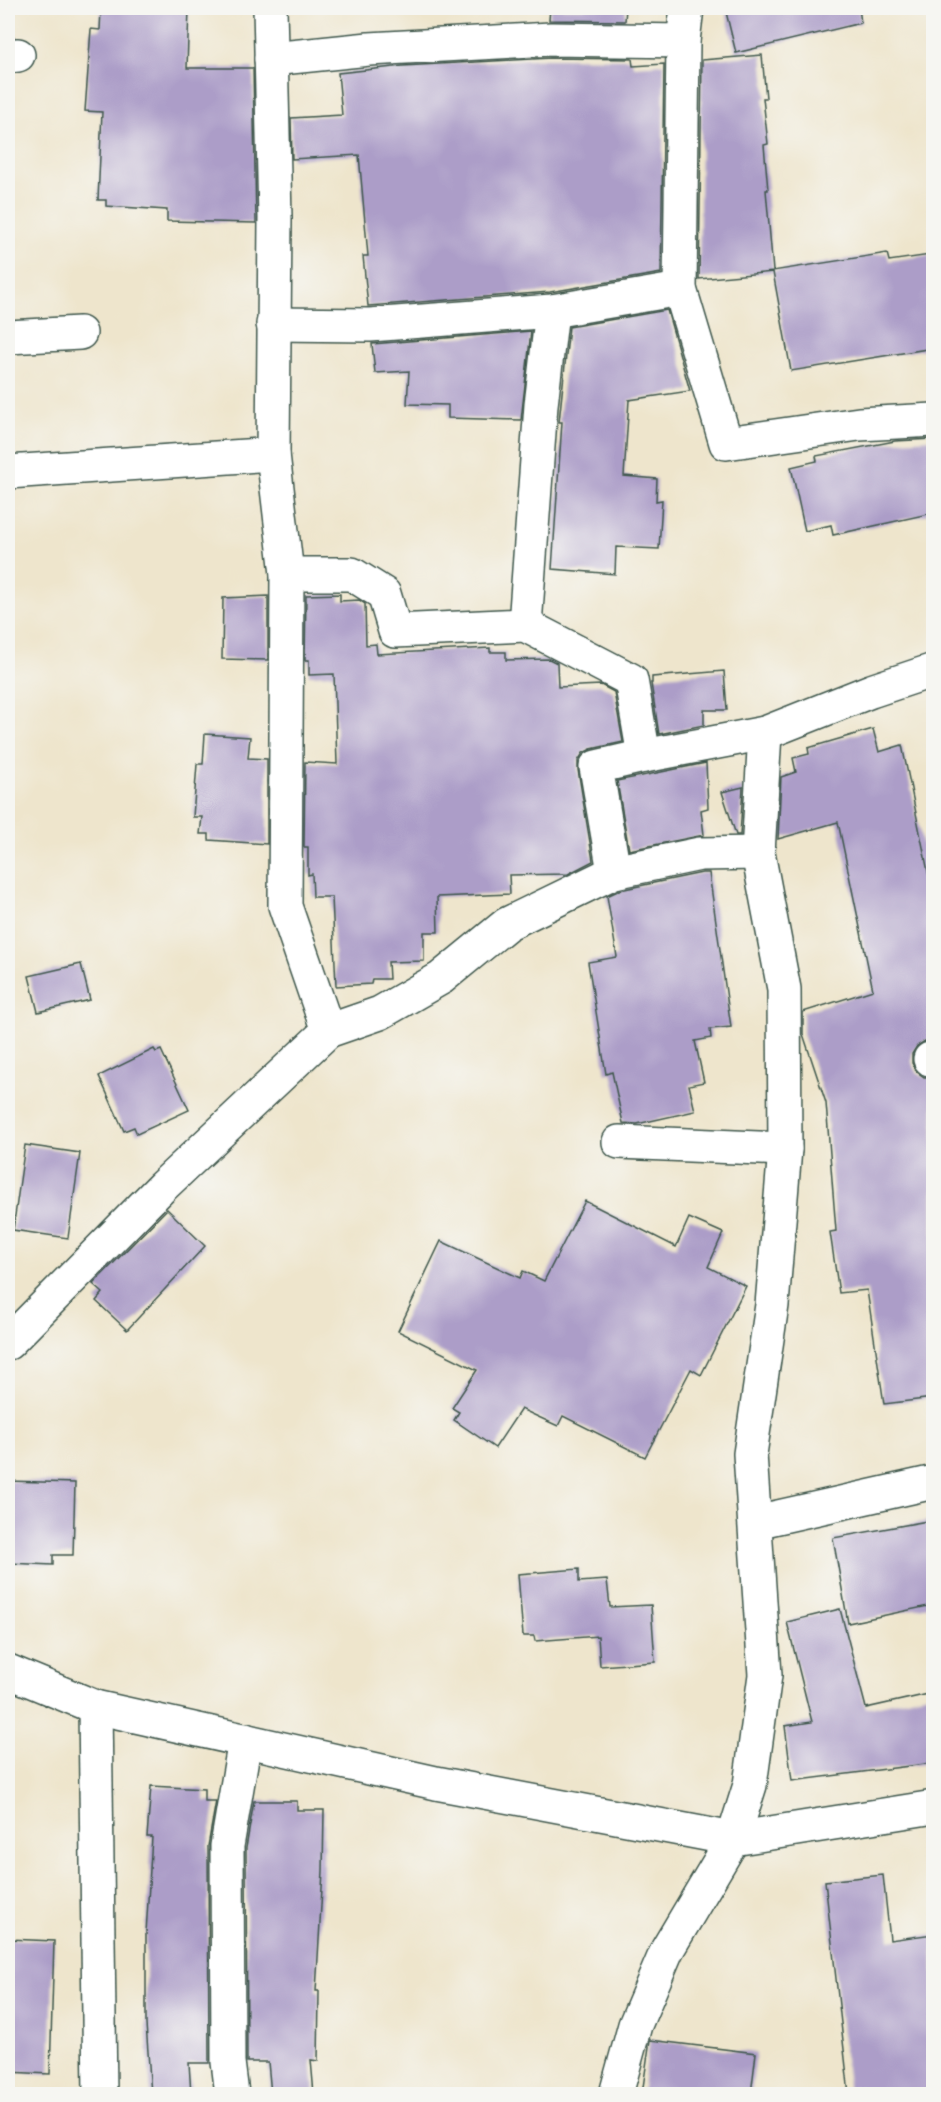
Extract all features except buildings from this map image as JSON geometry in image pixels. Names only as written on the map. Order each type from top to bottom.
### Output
[{"type":"street","points":[[270,8],[274,218],[273,454],[287,574],[285,906],[328,1031]]},
{"type":"street","points":[[687,8],[683,40],[680,289],[726,443],[859,424],[933,420]]},
{"type":"street","points":[[272,59],[369,49],[551,39],[683,40]]},
{"type":"street","points":[[273,324],[370,325],[552,310],[680,289]]},
{"type":"street","points":[[525,625],[541,405],[552,310]]},
{"type":"street","points":[[8,337],[80,333]]},
{"type":"street","points":[[8,472],[273,454]]},
{"type":"street","points":[[287,574],[352,574],[384,594],[395,631],[525,625],[631,680],[644,756]]},
{"type":"street","points":[[614,872],[596,767],[765,734],[871,691],[933,670]]},
{"type":"street","points":[[616,2094],[634,2025],[668,1950],[733,1839],[750,1785],[765,1675],[750,1454],[772,1305],[785,1149],[784,989],[758,853],[765,734]]},
{"type":"street","points":[[8,1343],[162,1187],[328,1031],[380,1013],[441,978],[507,924],[614,872],[700,854],[758,853]]},
{"type":"street","points":[[619,1142],[785,1149]]},
{"type":"street","points":[[756,1522],[933,1482]]},
{"type":"street","points":[[8,1671],[95,1707],[436,1783],[733,1839],[933,1807]]},
{"type":"street","points":[[95,1707],[100,2094]]},
{"type":"street","points":[[232,2094],[228,2062],[227,1846],[245,1740]]}]
